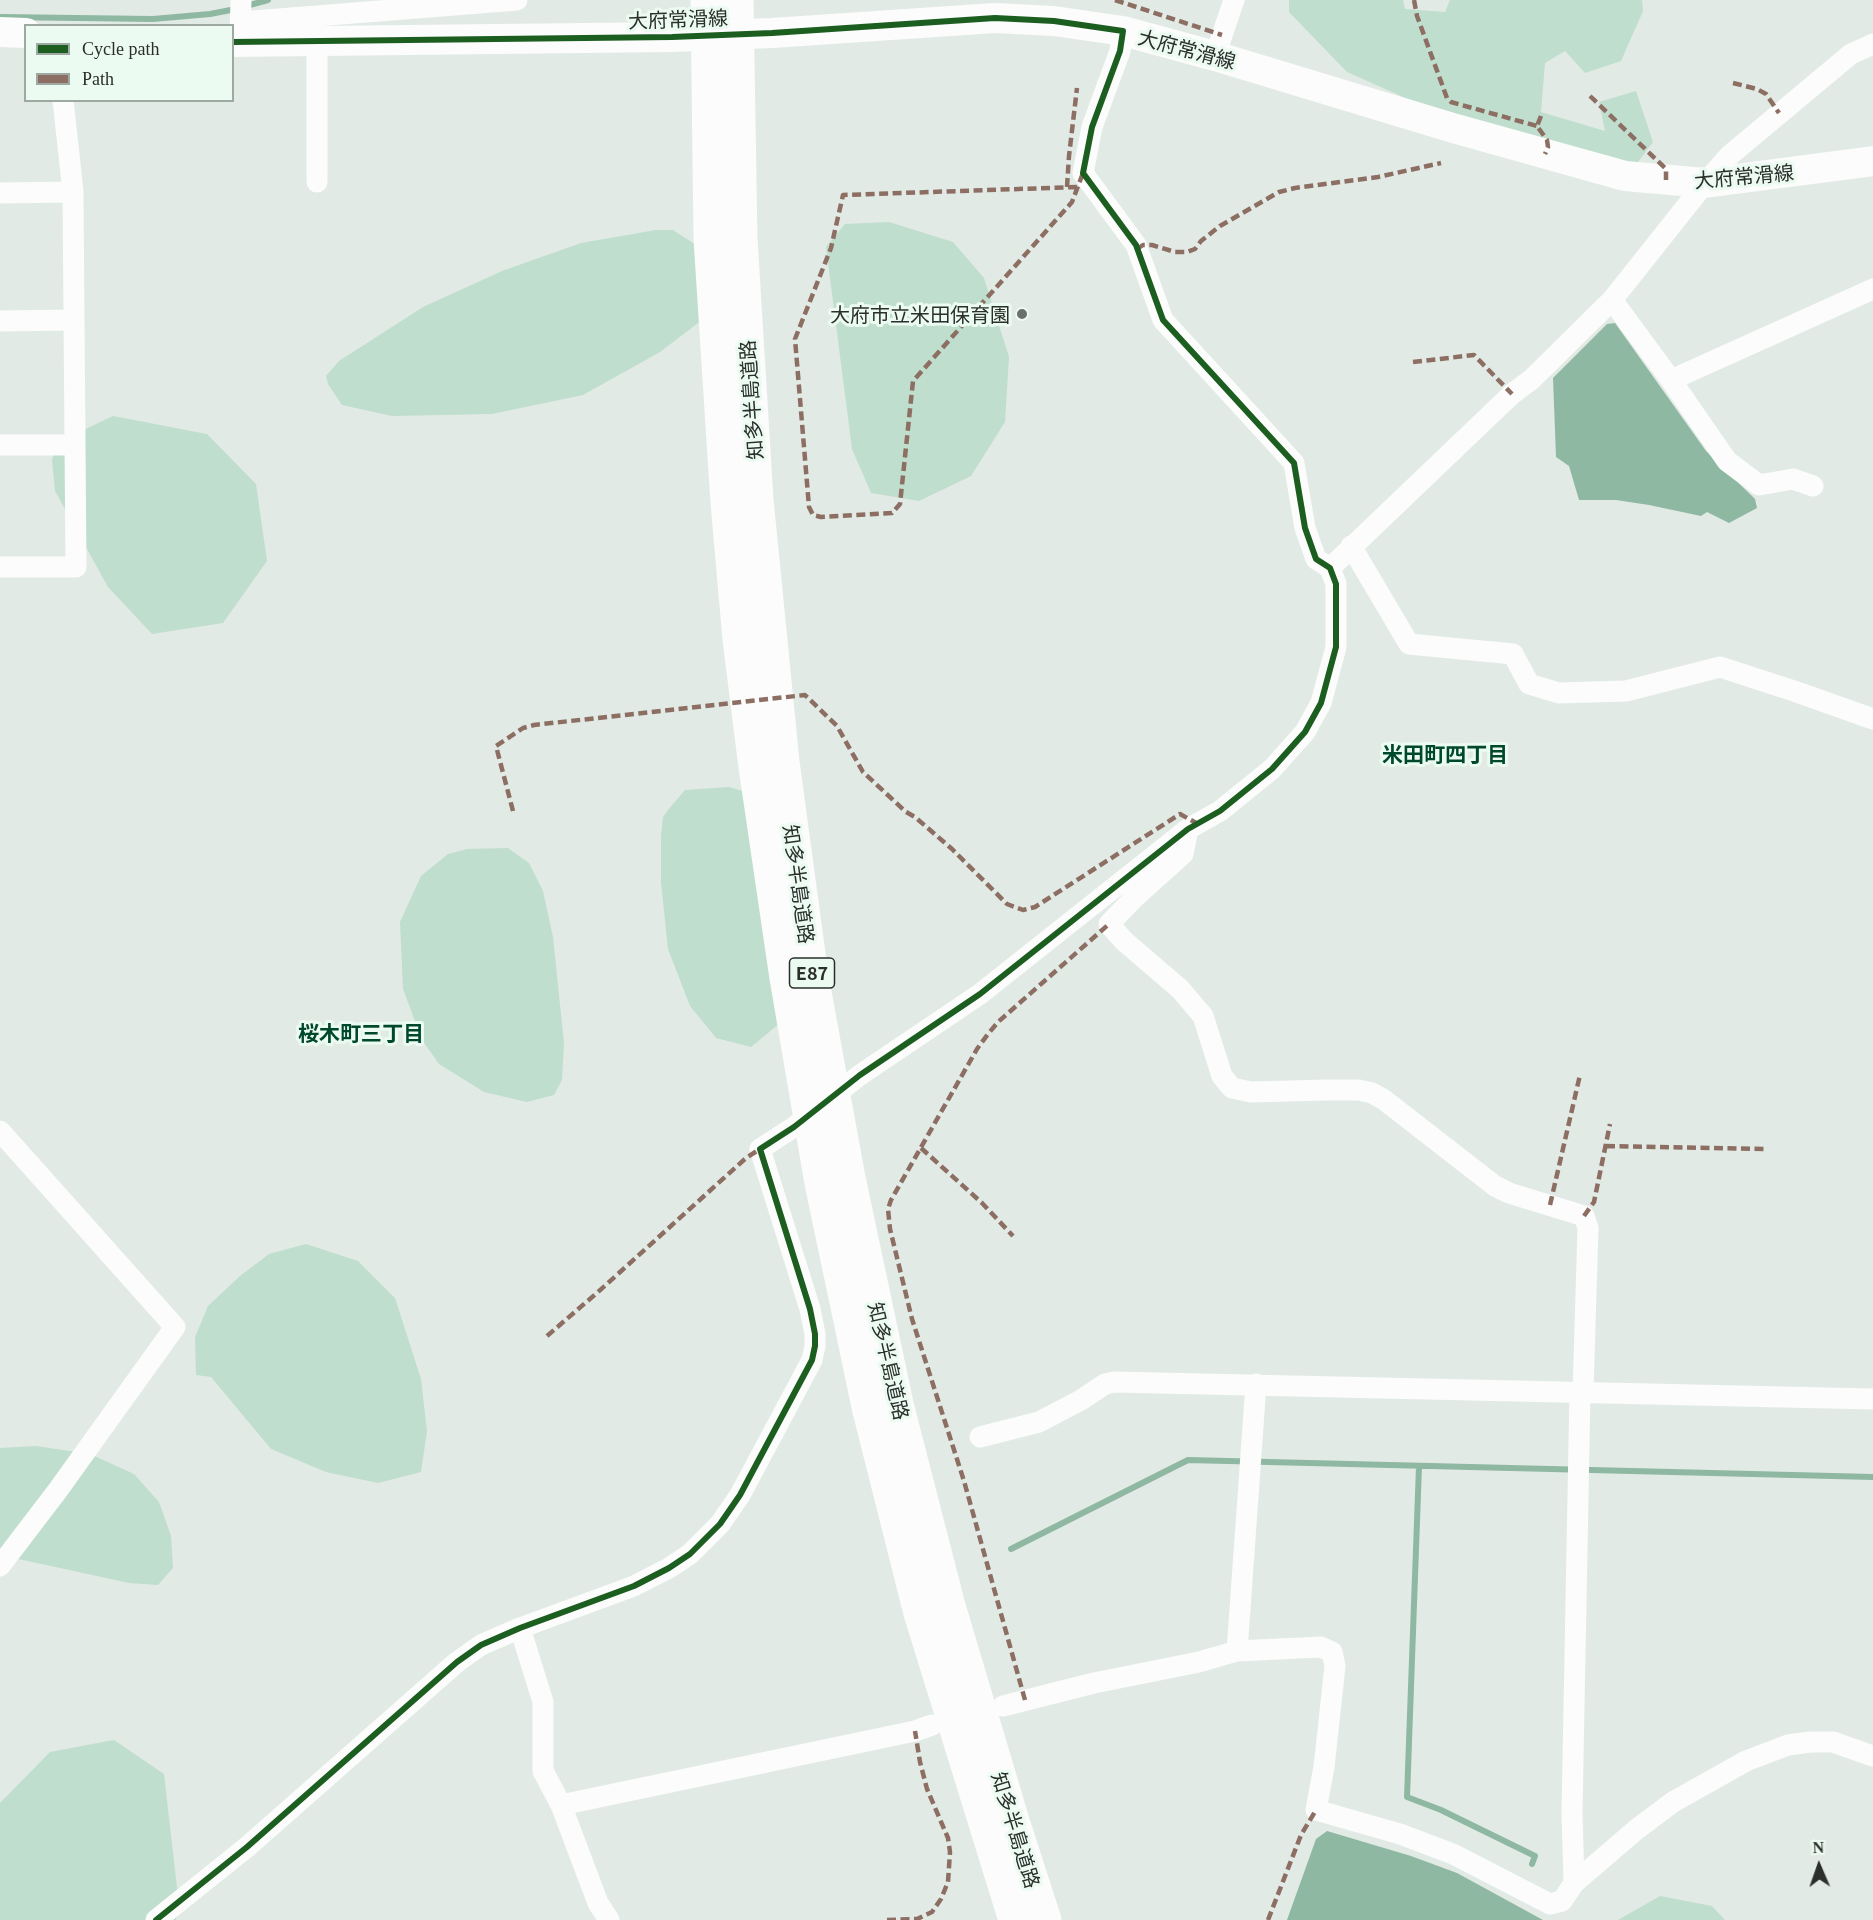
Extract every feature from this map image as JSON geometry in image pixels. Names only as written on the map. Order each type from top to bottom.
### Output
[{"type":"highway","name":"知多半島道路","points":[[707,0],[711,239],[727,503],[739,639],[753,756],[786,978],[820,1183],[869,1411],[920,1613],[1015,1920]]},
{"type":"highway","name":"知多半島道路","points":[[737,0],[741,239],[757,500],[782,751],[812,975],[849,1178],[897,1404],[949,1606],[1012,1821],[1045,1920]]},
{"type":"main road","name":"大府常滑線","points":[[238,35],[318,42],[672,37],[772,33],[995,18],[1054,21],[1123,32],[1215,56],[1453,128],[1625,176],[1705,183],[1873,161]]},
{"type":"main road","points":[[0,32],[24,33]]},
{"type":"street","points":[[242,0],[238,35],[517,0]]},
{"type":"street","points":[[1215,56],[1234,0]]},
{"type":"street","points":[[156,1920],[247,1847],[457,1662],[481,1646],[520,1628],[634,1586],[669,1568],[690,1554],[720,1524],[740,1495],[812,1360],[815,1346],[810,1309],[760,1149],[794,1127],[860,1075],[980,994],[1188,829],[1220,811],[1272,770],[1305,732],[1321,703],[1336,647],[1336,584],[1330,568],[1316,559],[1305,528],[1294,463],[1163,320],[1136,245],[1083,173],[1092,127],[1120,51],[1123,32]]},
{"type":"street","points":[[317,182],[318,42]]},
{"type":"street","points":[[1330,568],[1512,394],[1532,380],[1612,300],[1730,155],[1851,54],[1873,44]]},
{"type":"street","points":[[0,567],[76,567],[73,192],[63,102]]},
{"type":"street","points":[[0,193],[73,192]]},
{"type":"street","points":[[1671,380],[1873,289]]},
{"type":"street","points":[[1612,300],[1727,461],[1759,485],[1793,478],[1813,486]]},
{"type":"street","points":[[0,321],[74,320]]},
{"type":"street","points":[[0,445],[75,445]]},
{"type":"street","points":[[1351,546],[1409,644],[1513,654],[1529,684],[1559,693],[1626,691],[1720,667],[1794,690],[1873,719]]},
{"type":"street","points":[[1188,829],[1183,854],[1108,924],[1124,941],[1180,989],[1203,1016],[1222,1076],[1232,1088],[1251,1092],[1326,1089],[1359,1090],[1372,1093],[1383,1099],[1495,1186],[1509,1193],[1584,1216],[1588,1228],[1581,1391],[1572,1812],[1574,1883]]},
{"type":"street","points":[[0,1131],[175,1328],[0,1566]]},
{"type":"street","points":[[980,1437],[1039,1422],[1081,1400],[1105,1384],[1114,1382],[1873,1399]]},
{"type":"street","points":[[1237,1651],[1256,1384]]},
{"type":"street","points":[[520,1628],[543,1702],[543,1771],[561,1804],[598,1903],[609,1920]]},
{"type":"street","points":[[1003,1706],[1094,1683],[1199,1662],[1237,1651],[1321,1647],[1332,1652],[1335,1666],[1324,1767],[1316,1810],[1400,1834],[1453,1854],[1550,1904],[1562,1901],[1574,1883],[1637,1829],[1673,1802],[1746,1761],[1788,1745],[1810,1742],[1833,1742],[1873,1756]]},
{"type":"street","points":[[561,1804],[915,1731],[932,1725]]},
{"type":"shaded area","points":[[1289,0],[1403,0],[1405,9],[1445,12],[1450,0],[1642,0],[1643,11],[1621,61],[1585,73],[1565,51],[1545,63],[1541,112],[1605,131],[1599,102],[1636,91],[1653,142],[1635,166],[1428,108],[1347,72],[1289,12]]},
{"type":"shaded area","points":[[889,222],[953,242],[984,278],[1009,357],[1005,422],[971,476],[919,501],[871,493],[852,449],[826,247],[845,224]]},
{"type":"shaded area","points":[[656,230],[673,230],[707,252],[702,320],[660,352],[583,395],[492,414],[392,416],[342,405],[328,384],[326,376],[339,361],[423,307],[502,271],[581,243]]},
{"type":"shaded area","points":[[1615,323],[1706,451],[1755,499],[1757,508],[1729,523],[1707,512],[1701,516],[1616,500],[1579,500],[1569,466],[1556,457],[1553,378],[1607,324]]},
{"type":"shaded area","points":[[113,416],[207,434],[256,484],[267,561],[223,623],[152,634],[108,587],[55,491],[52,460],[58,442]]},
{"type":"shaded area","points":[[729,787],[798,807],[785,1019],[751,1047],[716,1038],[690,1006],[668,949],[661,882],[661,836],[663,817],[668,810],[685,790]]},
{"type":"shaded area","points":[[508,848],[529,863],[543,891],[553,937],[564,1043],[562,1080],[554,1095],[527,1102],[484,1092],[439,1064],[422,1040],[403,989],[400,922],[421,876],[448,854],[467,849]]},
{"type":"shaded area","points":[[306,1244],[358,1261],[395,1298],[421,1379],[427,1431],[421,1472],[378,1483],[326,1472],[271,1449],[211,1377],[196,1375],[195,1337],[208,1306],[240,1276],[269,1254]]},
{"type":"shaded area","points":[[36,1446],[90,1454],[134,1474],[159,1502],[171,1536],[173,1568],[158,1585],[129,1583],[0,1555],[0,1448]]},
{"type":"shaded area","points":[[114,1740],[164,1774],[178,1896],[176,1920],[0,1920],[0,1803],[50,1752]]},
{"type":"shaded area","points":[[1327,1831],[1411,1856],[1457,1873],[1543,1920],[1287,1920],[1316,1839]]},
{"type":"shaded area","points":[[1660,1896],[1712,1906],[1725,1920],[1618,1920]]},
{"type":"waterway","points":[[246,6],[268,0]]},
{"type":"waterway","points":[[0,17],[153,19],[210,14],[236,9]]},
{"type":"waterway","points":[[1011,1549],[1188,1460],[1873,1477]]},
{"type":"waterway","points":[[1419,1466],[1407,1797],[1441,1810],[1535,1856],[1532,1864]]},
{"type":"marked path","points":[[1115,0],[1222,35]]},
{"type":"marked path","points":[[1414,0],[1417,16],[1447,98],[1451,102],[1537,126]]},
{"type":"marked path","points":[[1733,83],[1757,89],[1766,94],[1779,113]]},
{"type":"marked path","points":[[1067,187],[1077,88]]},
{"type":"marked path","points":[[1590,96],[1666,169],[1666,180]]},
{"type":"marked path","points":[[1541,116],[1537,126],[1547,140],[1548,147],[1545,154]]},
{"type":"marked path","points":[[1137,249],[1143,245],[1152,245],[1175,252],[1187,252],[1195,249],[1201,241],[1220,226],[1279,192],[1378,177],[1441,163]]},
{"type":"marked path","points":[[1077,187],[843,195],[831,248],[795,339],[809,507],[813,515],[821,517],[892,513],[900,504],[913,381],[1072,202],[1083,173]]},
{"type":"marked path","points":[[1413,362],[1474,355],[1512,394]]},
{"type":"marked path","points":[[513,811],[496,746],[523,728],[805,695],[837,726],[863,772],[906,812],[952,849],[1007,904],[1023,910],[1035,907],[1180,814],[1198,824]]},
{"type":"marked path","points":[[1025,1700],[964,1481],[912,1319],[890,1229],[888,1209],[977,1049],[988,1034],[998,1022],[1109,924]]},
{"type":"marked path","points":[[1550,1205],[1580,1075]]},
{"type":"marked path","points":[[1584,1216],[1594,1202],[1610,1124]]},
{"type":"marked path","points":[[1606,1146],[1765,1149]]},
{"type":"marked path","points":[[921,1148],[982,1203],[1013,1236]]},
{"type":"marked path","points":[[547,1336],[746,1158],[760,1149]]},
{"type":"marked path","points":[[887,1920],[917,1919],[932,1912],[941,1899],[948,1882],[950,1852],[948,1838],[927,1789],[915,1731]]},
{"type":"marked path","points":[[1268,1920],[1301,1835],[1316,1810]]},
{"type":"cycle path","points":[[156,1920],[247,1847],[457,1662],[481,1645],[520,1628],[634,1586],[690,1554],[720,1524],[740,1495],[812,1360],[815,1346],[810,1309],[760,1149],[794,1127],[860,1075],[980,994],[1188,829],[1220,811],[1272,769],[1305,732],[1321,703],[1336,647],[1336,584],[1330,568],[1316,559],[1305,528],[1294,463],[1163,320],[1136,245],[1083,173],[1092,127],[1120,51],[1123,31],[1054,21],[995,18],[772,33],[672,37],[234,42]]},
{"type":"place","name":"大府市立米田保育園","points":[[1022,314]]},
{"type":"district","name":"米田町四丁目","points":[[1445,754]]},
{"type":"district","name":"桜木町三丁目","points":[[361,1033]]}]
